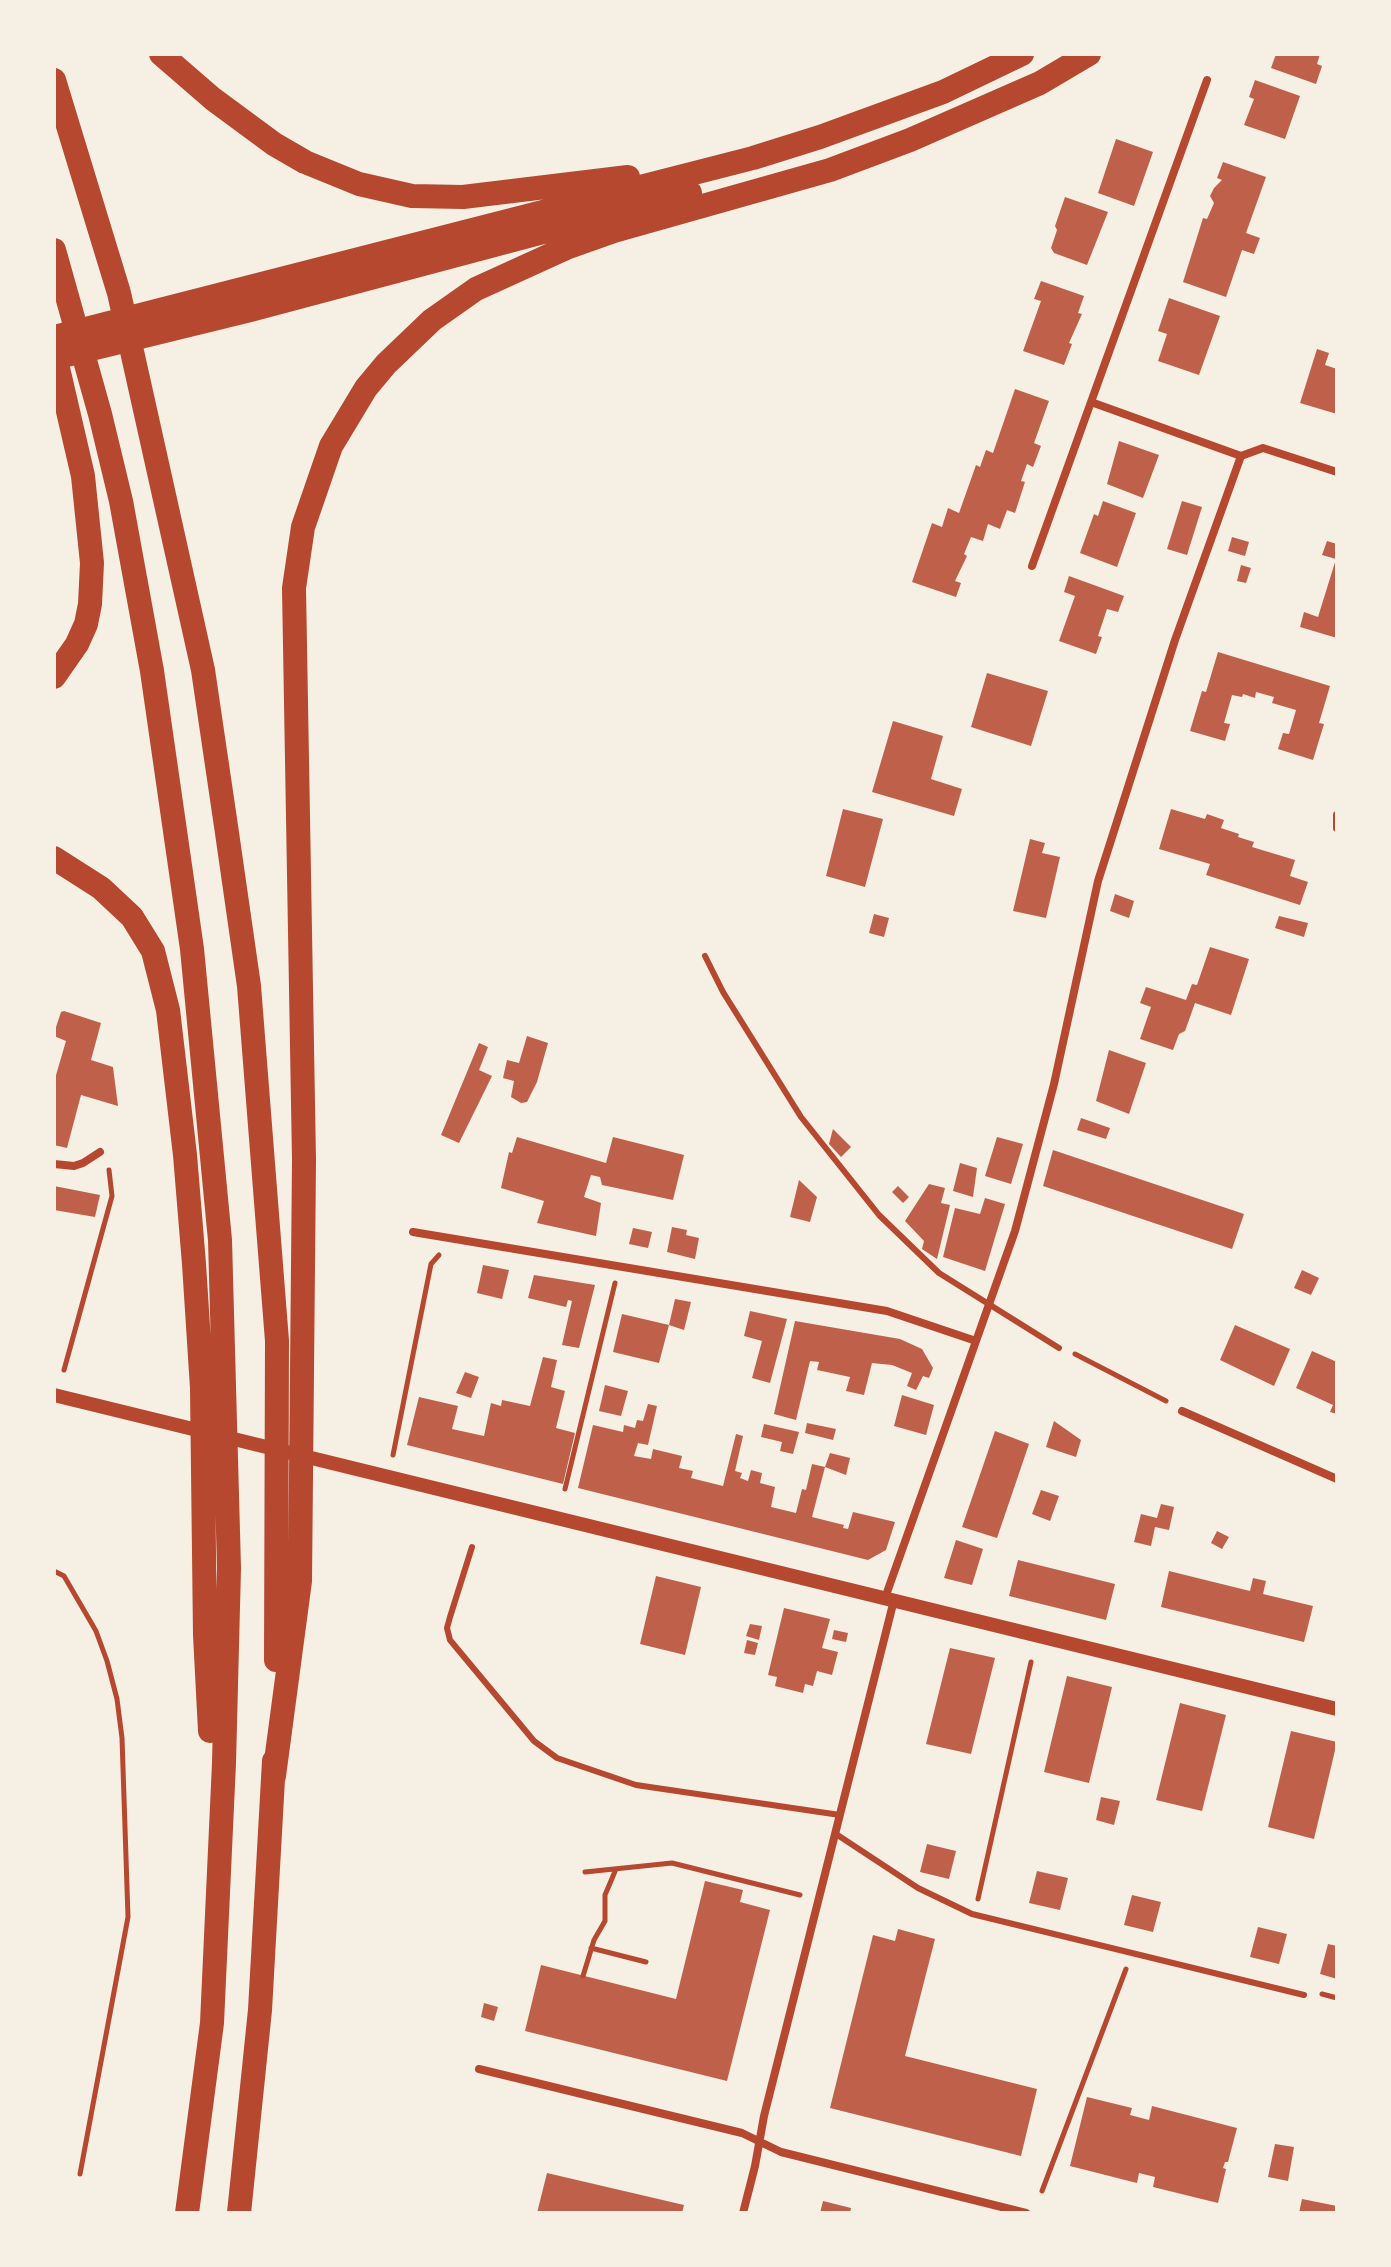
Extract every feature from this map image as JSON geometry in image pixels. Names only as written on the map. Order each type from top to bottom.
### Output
[{"type":"highway","points":[[161,54],[213,99],[274,144],[305,162],[359,184],[412,196],[463,197],[531,190],[753,158]]},
{"type":"highway","points":[[54,358],[247,300],[753,158],[900,108],[1018,63],[1059,54]]},
{"type":"highway","points":[[274,1776],[300,1581],[304,1160],[294,588],[303,527],[331,446],[366,388],[386,364],[432,320],[476,289],[602,235],[830,170],[910,140],[1015,95],[1089,54]]},
{"type":"highway","points":[[54,337],[247,300],[765,173],[842,149],[924,118],[1018,63]]},
{"type":"highway","points":[[54,80],[119,293],[171,516],[203,670],[249,986],[277,1341],[278,1587],[274,1776],[260,2010],[239,2213]]},
{"type":"highway","points":[[54,250],[121,501],[152,671],[192,949],[221,1255],[229,1568],[220,1889],[212,2023],[187,2213]]},
{"type":"highway","points":[[54,351],[83,476],[92,563],[86,624],[77,644],[54,677]]},
{"type":"highway","points":[[54,858],[101,888],[132,917],[153,951],[168,1010],[185,1155],[196,1295],[205,1497],[205,1635],[220,1889]]},
{"type":"street","points":[[1032,566],[1207,80]]},
{"type":"street","points":[[1091,402],[1241,456],[1263,448],[1337,472]]},
{"type":"street","points":[[743,2213],[890,1599],[1015,1231],[1054,1084],[1098,881],[1175,640],[1241,456]]},
{"type":"street","points":[[1337,815],[1337,828]]},
{"type":"street","points":[[54,1164],[74,1166],[100,1152]]},
{"type":"street","points":[[413,1232],[887,1311],[976,1341]]},
{"type":"street","points":[[54,1395],[1337,1709]]},
{"type":"street","points":[[1182,1411],[1337,1479]]},
{"type":"street","points":[[479,2069],[742,2133],[781,2152],[1026,2213]]},
{"type":"lane","points":[[705,956],[723,992],[801,1117],[879,1215],[939,1273],[1059,1348]]},
{"type":"lane","points":[[472,1547],[447,1628],[450,1640],[534,1741],[545,1750],[557,1758],[636,1785],[840,1815]]},
{"type":"lane","points":[[836,1834],[918,1888],[975,1915],[1304,1995]]},
{"type":"path","points":[[64,1370],[112,1196],[110,1175],[100,1152]]},
{"type":"path","points":[[393,1455],[431,1264],[438,1256],[446,1254]]},
{"type":"path","points":[[565,1489],[615,1282]]},
{"type":"path","points":[[1059,1348],[1105,1368],[1182,1411]]},
{"type":"path","points":[[54,1571],[64,1576],[96,1631],[117,1699],[122,1738],[128,1917],[80,2174]]},
{"type":"path","points":[[975,1915],[1031,1662]]},
{"type":"path","points":[[585,1872],[672,1863],[803,1896]]},
{"type":"path","points":[[583,1976],[591,1948],[605,1921],[605,1895],[617,1868]]},
{"type":"path","points":[[591,1948],[646,1962]]},
{"type":"path","points":[[1042,2191],[1132,1954]]},
{"type":"building","points":[[1276,54],[1320,54],[1317,64],[1322,66],[1316,84],[1271,68]]},
{"type":"building","points":[[1255,80],[1300,96],[1285,139],[1244,125],[1254,99],[1249,97]]},
{"type":"building","points":[[1116,139],[1153,152],[1134,206],[1098,193]]},
{"type":"building","points":[[1223,162],[1266,177],[1246,233],[1260,238],[1254,254],[1242,250],[1226,297],[1183,282],[1203,218],[1207,219],[1214,203],[1210,196],[1222,180],[1217,178]]},
{"type":"building","points":[[1065,197],[1108,212],[1087,265],[1054,253],[1051,248]]},
{"type":"building","points":[[1041,281],[1084,296],[1078,313],[1082,314],[1069,343],[1072,344],[1064,365],[1023,351],[1041,301],[1034,299]]},
{"type":"building","points":[[1169,298],[1220,316],[1199,375],[1158,361],[1167,334],[1158,331]]},
{"type":"building","points":[[1317,349],[1329,353],[1325,365],[1337,369],[1337,414],[1300,403]]},
{"type":"building","points":[[1015,389],[1049,401],[1034,443],[1041,446],[1033,467],[1027,464],[1015,513],[1007,510],[1000,529],[988,524],[983,541],[971,537],[964,554],[967,556],[955,581],[961,583],[956,597],[912,582],[932,523],[942,527],[948,508],[959,513],[976,465],[980,467],[986,450],[993,453]]},
{"type":"building","points":[[1119,441],[1159,455],[1143,498],[1107,484]]},
{"type":"building","points":[[1103,501],[1136,513],[1117,567],[1080,553],[1094,514],[1098,516]]},
{"type":"building","points":[[1182,501],[1202,507],[1187,555],[1167,549]]},
{"type":"building","points":[[1232,537],[1249,542],[1245,556],[1228,551]]},
{"type":"building","points":[[1327,541],[1337,544],[1337,638],[1300,627],[1304,612],[1318,617],[1336,559],[1322,555]]},
{"type":"building","points":[[1241,565],[1251,568],[1246,583],[1237,581]]},
{"type":"building","points":[[1069,576],[1124,596],[1118,612],[1107,609],[1096,654],[1059,641],[1075,596],[1064,592]]},
{"type":"building","points":[[1218,652],[1330,686],[1319,723],[1324,724],[1313,760],[1278,749],[1283,733],[1289,734],[1296,710],[1272,703],[1274,697],[1256,692],[1255,698],[1243,694],[1242,697],[1232,695],[1224,723],[1230,724],[1225,741],[1190,731]]},
{"type":"building","points":[[987,673],[1048,691],[1031,746],[971,727]]},
{"type":"building","points":[[893,721],[943,736],[931,779],[962,789],[954,816],[872,792]]},
{"type":"building","points":[[843,809],[883,819],[865,887],[826,876]]},
{"type":"building","points":[[1171,809],[1205,819],[1207,814],[1224,820],[1221,828],[1254,842],[1252,847],[1295,860],[1290,876],[1308,882],[1300,905],[1206,875],[1210,864],[1159,849]]},
{"type":"building","points":[[1030,839],[1045,843],[1042,853],[1060,857],[1046,918],[1013,911]]},
{"type":"building","points":[[1115,894],[1134,901],[1129,918],[1110,911]]},
{"type":"building","points":[[874,914],[889,918],[884,937],[869,933]]},
{"type":"building","points":[[1279,916],[1308,923],[1304,937],[1275,928]]},
{"type":"building","points":[[1210,947],[1249,959],[1231,1015],[1195,1003],[1185,1031],[1179,1034],[1173,1050],[1140,1039],[1151,1007],[1140,1003],[1146,987],[1186,1000],[1192,984],[1197,985]]},
{"type":"building","points":[[64,1011],[101,1023],[91,1060],[113,1067],[118,1106],[81,1095],[67,1148],[54,1145],[54,1082],[66,1041],[54,1036],[54,1033]]},
{"type":"building","points":[[527,1036],[548,1043],[537,1082],[527,1102],[521,1103],[511,1097],[514,1081],[503,1078],[507,1060],[519,1063]]},
{"type":"building","points":[[479,1043],[488,1047],[479,1070],[492,1076],[459,1143],[441,1135]]},
{"type":"building","points":[[1109,1050],[1146,1063],[1129,1114],[1096,1101]]},
{"type":"building","points":[[1081,1118],[1110,1128],[1106,1139],[1077,1130]]},
{"type":"building","points":[[833,1129],[851,1147],[841,1157],[829,1144]]},
{"type":"building","points":[[517,1137],[606,1163],[613,1137],[684,1155],[673,1200],[602,1185],[600,1177],[591,1175],[584,1197],[601,1203],[596,1236],[537,1223],[544,1201],[501,1188],[509,1152],[512,1153]]},
{"type":"building","points":[[997,1137],[1023,1144],[1011,1184],[985,1176]]},
{"type":"building","points":[[1053,1150],[1244,1214],[1232,1249],[1043,1186]]},
{"type":"building","points":[[960,1163],[977,1168],[973,1197],[953,1191]]},
{"type":"building","points":[[799,1180],[817,1197],[810,1222],[790,1217]]},
{"type":"building","points":[[929,1184],[945,1188],[941,1203],[950,1205],[937,1259],[922,1249],[924,1241],[905,1221]]},
{"type":"building","points":[[54,1186],[100,1195],[95,1217],[54,1210]]},
{"type":"building","points":[[898,1186],[909,1197],[903,1203],[892,1192]]},
{"type":"building","points":[[985,1198],[1005,1204],[985,1271],[943,1257],[955,1208],[980,1214]]},
{"type":"building","points":[[672,1227],[687,1230],[686,1235],[699,1238],[695,1259],[667,1252]]},
{"type":"building","points":[[633,1228],[652,1232],[648,1248],[629,1244]]},
{"type":"building","points":[[483,1265],[509,1270],[502,1299],[477,1293]]},
{"type":"building","points":[[1302,1270],[1319,1278],[1311,1295],[1294,1288]]},
{"type":"building","points":[[534,1275],[595,1285],[579,1348],[562,1345],[572,1301],[568,1300],[566,1307],[528,1298]]},
{"type":"building","points":[[675,1299],[691,1302],[684,1330],[669,1325]]},
{"type":"building","points":[[750,1311],[787,1319],[770,1383],[752,1378],[762,1341],[744,1336]]},
{"type":"building","points":[[622,1314],[669,1325],[659,1363],[613,1352]]},
{"type":"building","points":[[795,1321],[900,1339],[922,1349],[933,1368],[929,1378],[923,1376],[916,1390],[907,1386],[912,1373],[892,1365],[872,1363],[864,1395],[846,1391],[850,1377],[817,1370],[819,1362],[810,1361],[796,1420],[774,1414]]},
{"type":"building","points":[[1235,1325],[1290,1349],[1274,1386],[1220,1360]]},
{"type":"building","points":[[1312,1351],[1337,1362],[1337,1414],[1330,1412],[1333,1405],[1296,1388]]},
{"type":"building","points":[[543,1357],[557,1360],[551,1387],[565,1391],[556,1428],[575,1433],[563,1484],[407,1445],[419,1397],[458,1406],[452,1429],[484,1436],[491,1403],[501,1406],[502,1400],[530,1406]]},
{"type":"building","points":[[465,1372],[479,1377],[471,1398],[456,1393]]},
{"type":"building","points":[[605,1385],[628,1391],[621,1416],[599,1411]]},
{"type":"building","points":[[902,1395],[934,1405],[926,1435],[894,1426]]},
{"type":"building","points":[[648,1404],[657,1406],[648,1445],[638,1443],[634,1456],[651,1459],[653,1449],[682,1456],[679,1468],[693,1471],[691,1478],[723,1486],[736,1434],[743,1436],[735,1471],[742,1473],[740,1478],[748,1481],[751,1470],[762,1473],[760,1483],[775,1487],[771,1507],[796,1513],[812,1464],[825,1467],[812,1517],[844,1525],[843,1528],[848,1529],[853,1512],[895,1522],[886,1550],[868,1560],[578,1488],[593,1425],[623,1432],[624,1425],[635,1428],[637,1420],[643,1421]]},
{"type":"building","points":[[1054,1421],[1081,1440],[1076,1457],[1046,1447]]},
{"type":"building","points":[[807,1423],[836,1429],[833,1440],[805,1433]]},
{"type":"building","points":[[764,1424],[799,1432],[793,1454],[780,1451],[782,1442],[761,1437]]},
{"type":"building","points":[[995,1431],[1029,1444],[997,1538],[962,1527]]},
{"type":"building","points":[[830,1453],[850,1458],[846,1475],[825,1467]]},
{"type":"building","points":[[1041,1490],[1059,1496],[1050,1521],[1032,1514]]},
{"type":"building","points":[[1161,1504],[1174,1507],[1169,1530],[1155,1527],[1151,1546],[1134,1542],[1141,1514],[1157,1518]]},
{"type":"building","points":[[1217,1531],[1229,1537],[1222,1549],[1211,1543]]},
{"type":"building","points":[[956,1540],[983,1549],[972,1585],[944,1578]]},
{"type":"building","points":[[1018,1560],[1115,1584],[1106,1620],[1009,1596]]},
{"type":"building","points":[[1169,1571],[1250,1591],[1253,1578],[1266,1581],[1263,1594],[1313,1606],[1304,1642],[1161,1607]]},
{"type":"building","points":[[656,1576],[701,1587],[685,1655],[640,1644]]},
{"type":"building","points":[[784,1608],[830,1619],[822,1648],[838,1652],[832,1675],[817,1671],[813,1686],[805,1684],[803,1693],[775,1686],[777,1677],[768,1675]]},
{"type":"building","points":[[750,1624],[762,1626],[759,1640],[746,1636]]},
{"type":"building","points":[[834,1630],[848,1633],[846,1642],[832,1639]]},
{"type":"building","points":[[747,1640],[758,1643],[755,1655],[744,1653]]},
{"type":"building","points":[[950,1648],[995,1658],[971,1754],[926,1744]]},
{"type":"building","points":[[1067,1676],[1112,1687],[1089,1783],[1044,1772]]},
{"type":"building","points":[[1180,1703],[1226,1715],[1202,1811],[1156,1800]]},
{"type":"building","points":[[1291,1731],[1337,1742],[1314,1839],[1268,1827]]},
{"type":"building","points":[[1101,1797],[1120,1801],[1114,1825],[1096,1820]]},
{"type":"building","points":[[927,1844],[956,1851],[949,1879],[920,1872]]},
{"type":"building","points":[[1037,1871],[1068,1878],[1060,1910],[1029,1903]]},
{"type":"building","points":[[705,1881],[743,1890],[740,1902],[770,1910],[727,2081],[525,2031],[541,1965],[676,1999]]},
{"type":"building","points":[[1132,1895],[1161,1902],[1153,1932],[1124,1925]]},
{"type":"building","points":[[1258,1927],[1287,1934],[1279,1964],[1250,1957]]},
{"type":"building","points":[[898,1929],[935,1939],[905,2056],[1037,2089],[1021,2156],[830,2108],[873,1935],[895,1941]]},
{"type":"building","points":[[1328,1944],[1337,1946],[1337,1979],[1320,1974]]},
{"type":"building","points":[[484,2003],[498,2007],[494,2021],[481,2017]]},
{"type":"building","points":[[1087,2097],[1132,2108],[1130,2115],[1149,2120],[1152,2106],[1237,2128],[1228,2162],[1223,2168],[1226,2169],[1218,2203],[1153,2187],[1155,2177],[1139,2173],[1137,2183],[1070,2166]]},
{"type":"building","points":[[1275,2144],[1294,2147],[1288,2181],[1268,2177]]},
{"type":"building","points":[[547,2173],[684,2205],[682,2213],[537,2213]]},
{"type":"building","points":[[1302,2199],[1337,2206],[1337,2213],[1299,2213]]},
{"type":"building","points":[[823,2201],[851,2208],[850,2213],[820,2213]]}]
